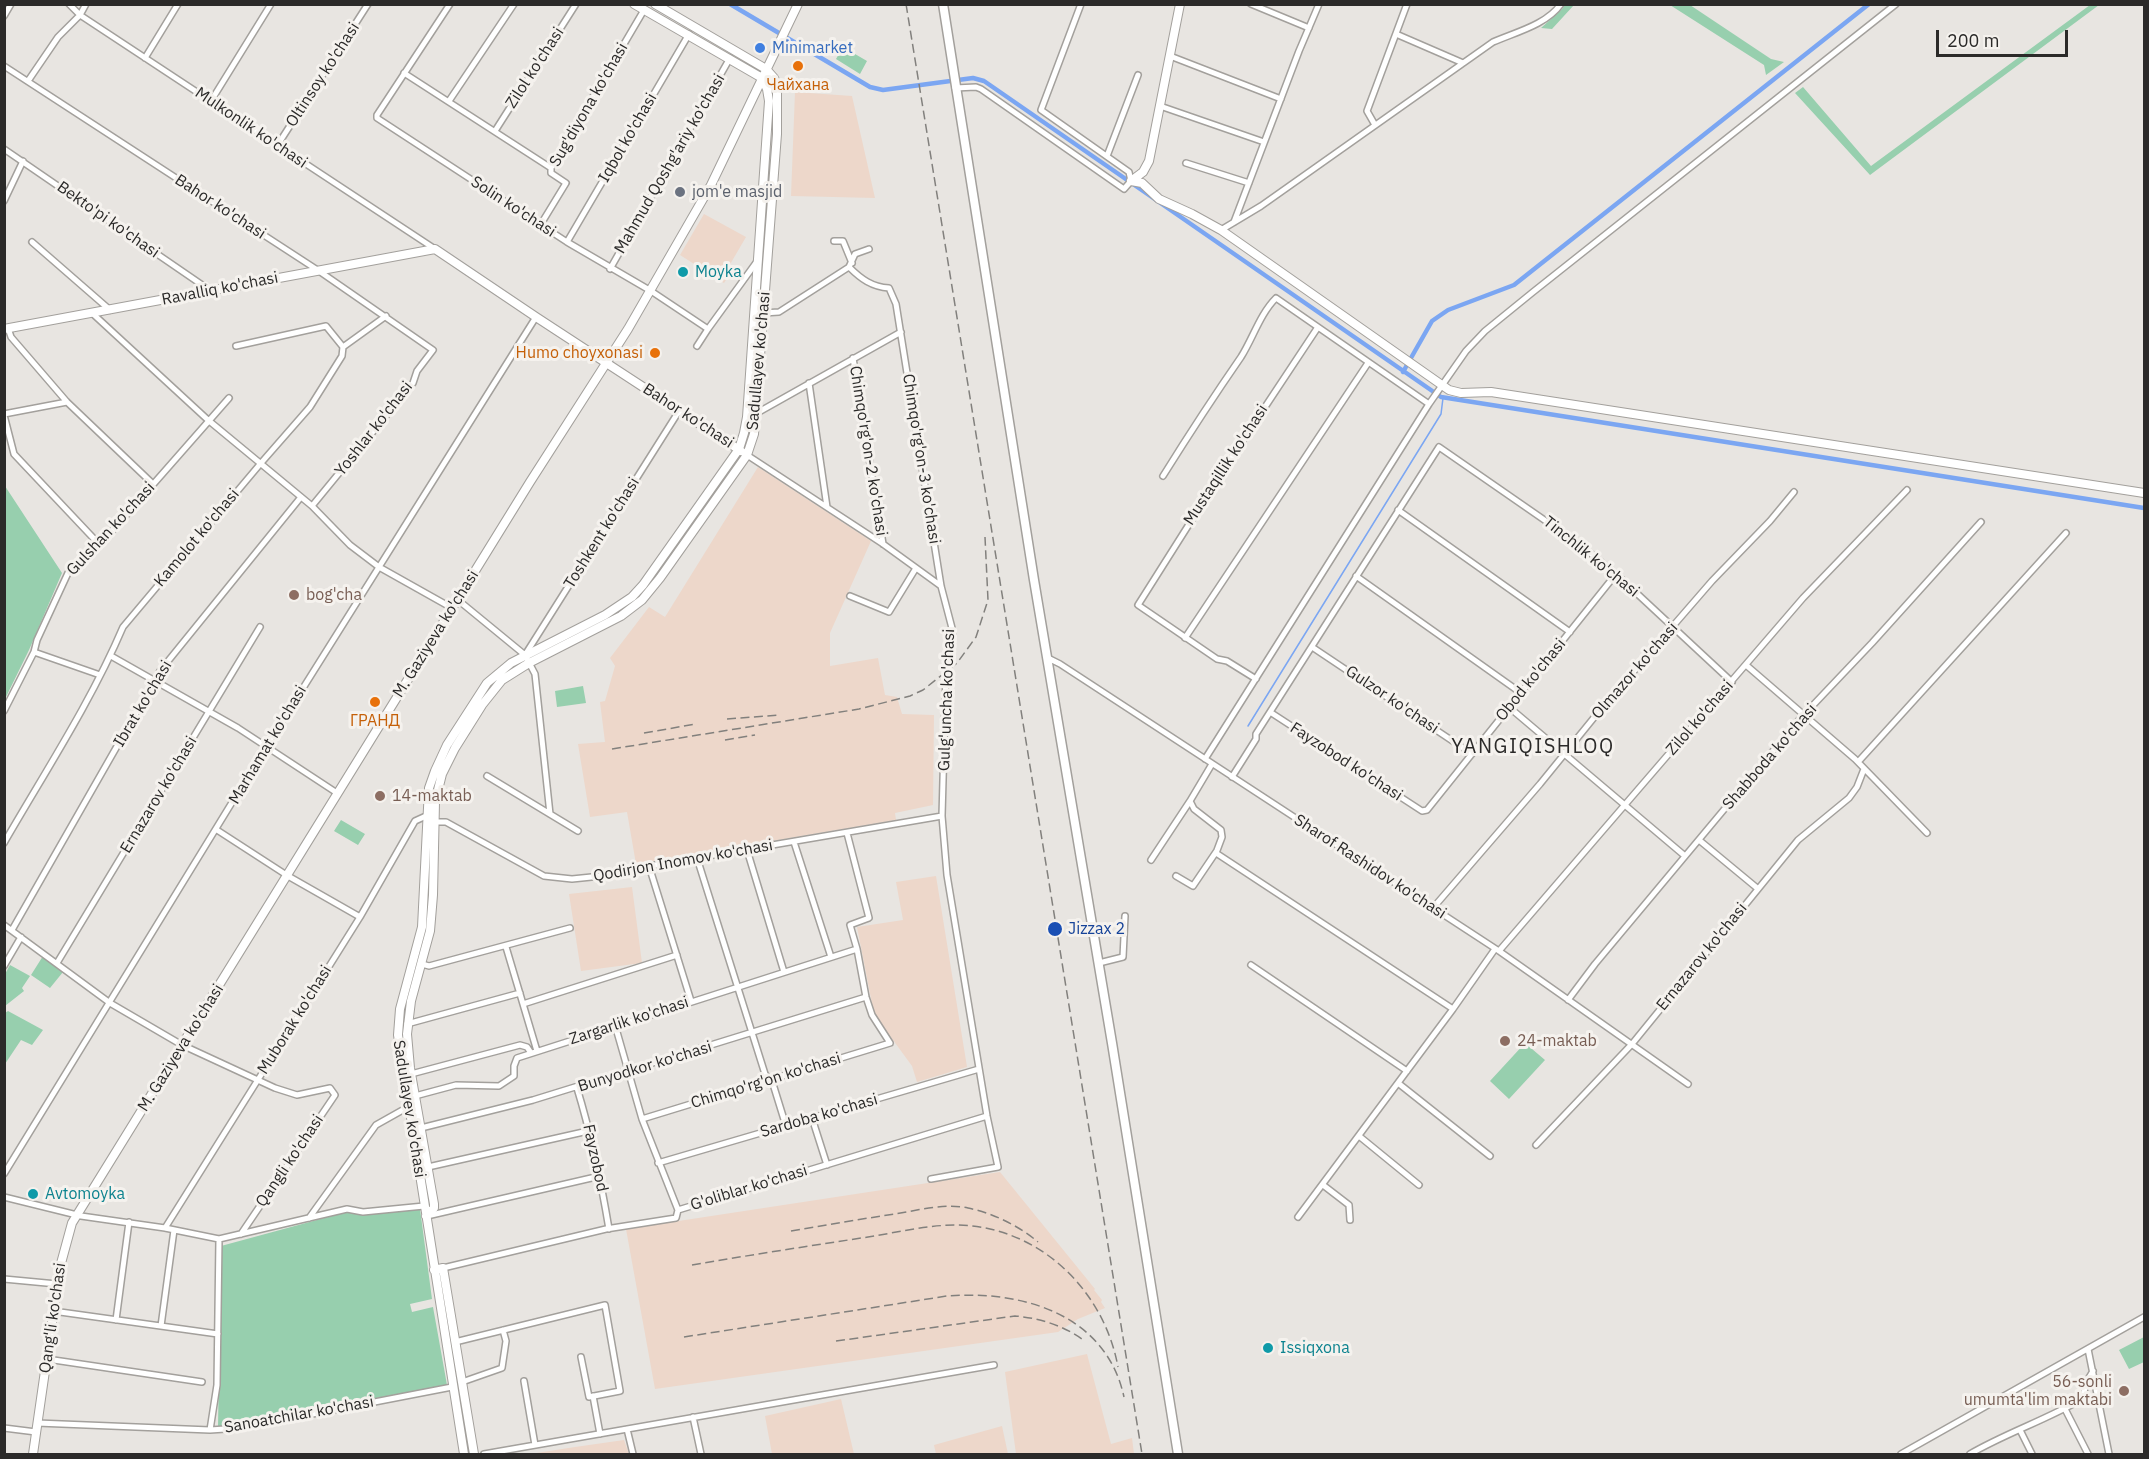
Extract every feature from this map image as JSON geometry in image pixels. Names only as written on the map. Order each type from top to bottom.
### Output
[{"type":"main road","points":[[943,4],[952,75],[1178,1455]]},
{"type":"street","points":[[4,16],[10,4]]},
{"type":"street","name":"Mulkonlik ko'chasi","points":[[69,4],[80,15],[435,249]]},
{"type":"street","points":[[28,81],[58,38],[80,15],[86,4]]},
{"type":"street","points":[[145,58],[178,4]]},
{"type":"street","points":[[211,101],[271,4]]},
{"type":"street","name":"Oltinsoy ko'chasi","points":[[278,146],[368,4]]},
{"type":"street","points":[[450,4],[404,73],[551,168]]},
{"type":"street","points":[[449,101],[514,4]]},
{"type":"street","name":"Zilol ko'chasi","points":[[495,131],[576,4]]},
{"type":"street","points":[[634,4],[730,58],[764,74]]},
{"type":"street","points":[[426,1216],[434,1208],[411,1074],[407,1024],[430,931],[434,822],[438,783],[455,748],[496,686],[527,659],[632,597],[739,449],[747,417],[769,101],[764,74],[655,4]]},
{"type":"street","name":"M. Gaziyeva ko'chasi","points":[[76,1215],[530,482],[608,363],[651,291],[711,185],[798,4]]},
{"type":"street","points":[[1081,4],[1041,110],[1129,172],[1131,181]]},
{"type":"street","points":[[955,88],[976,87],[981,89],[1124,189],[1143,172],[1149,161],[1180,4]]},
{"type":"street","points":[[1251,4],[1309,28]]},
{"type":"street","points":[[1234,222],[1319,4]]},
{"type":"street","points":[[1375,125],[1367,111],[1407,4]]},
{"type":"street","points":[[1221,230],[1261,206],[1493,42],[1547,18],[1561,4]]},
{"type":"street","points":[[1205,759],[1429,404],[1466,351],[1485,332],[1896,4]]},
{"type":"street","name":"Sug'diyona ko'chasi","points":[[541,224],[566,183],[551,173],[551,168],[644,10]]},
{"type":"street","name":"Iqbol ko'chasi","points":[[567,242],[689,34]]},
{"type":"street","points":[[1396,34],[1463,63]]},
{"type":"street","points":[[1170,56],[1281,99]]},
{"type":"street","name":"Mahmud Qoshg'ariy ko'chasi","points":[[610,269],[730,58]]},
{"type":"street","name":"Bahor ko'chasi","points":[[4,66],[319,271],[433,350]]},
{"type":"street","name":"Solin ko'chasi","points":[[404,73],[377,115],[378,119],[567,242],[651,291],[708,329]]},
{"type":"street","name":"Sadullayev ko'chasi","points":[[454,1402],[398,1047],[398,1024],[422,927],[429,788],[435,771],[477,696],[498,672],[614,620],[642,600],[747,455],[757,413],[777,134],[778,93],[774,78],[764,74]]},
{"type":"street","points":[[1107,156],[1138,75]]},
{"type":"street","points":[[1160,106],[1264,142]]},
{"type":"street","name":"Bekto'pi ko'chasi","points":[[4,149],[211,291]]},
{"type":"street","points":[[4,201],[23,161]]},
{"type":"street","points":[[1186,163],[1249,183]]},
{"type":"street","points":[[1131,181],[1142,183],[1159,199],[1221,230],[1449,390],[1461,393],[1491,392],[2145,493]]},
{"type":"street","points":[[834,241],[843,241],[850,265]]},
{"type":"street","points":[[32,242],[110,310]]},
{"type":"street","name":"Bahor ko'chasi","points":[[435,249],[883,544],[941,586]]},
{"type":"street","name":"Ravalliq ko'chasi","points":[[6,329],[435,249]]},
{"type":"street","points":[[763,313],[779,312],[850,265],[855,254],[869,249]]},
{"type":"street","points":[[697,346],[758,260]]},
{"type":"street","name":"Chimqo'rg'on-3 ko'chasi","points":[[850,265],[863,280],[889,288],[896,304],[941,586]]},
{"type":"street","points":[[1163,476],[1223,380],[1242,355],[1268,305],[1276,298],[1429,404]]},
{"type":"street","points":[[92,313],[208,420],[312,506],[350,545],[379,567],[452,609]]},
{"type":"street","points":[[236,346],[326,326],[343,347],[386,316]]},
{"type":"street","name":"Marhamat ko'chasi","points":[[4,1174],[266,747],[536,317]]},
{"type":"street","name":"Mustaqillik ko'chasi","points":[[1185,638],[1138,605],[1229,460],[1318,327]]},
{"type":"street","points":[[6,329],[67,402],[153,484]]},
{"type":"street","points":[[757,413],[901,332]]},
{"type":"street","name":"Kamolot ko'chasi","points":[[4,843],[111,656],[123,627],[310,407],[342,356],[343,347]]},
{"type":"street","name":"Yoshlar ko'chasi","points":[[312,506],[413,383],[417,371],[433,350]]},
{"type":"street","name":"Chimqo'rg'on-2 ko'chasi","points":[[853,357],[883,544]]},
{"type":"street","points":[[1256,679],[1185,638],[1368,363]]},
{"type":"street","points":[[809,382],[826,507]]},
{"type":"street","name":"Gulshan ko'chasi","points":[[4,711],[34,652],[36,640],[68,573],[97,542],[106,538],[229,398]]},
{"type":"street","points":[[67,402],[4,414],[14,454],[97,542]]},
{"type":"street","name":"Toshkent ko'chasi","points":[[527,659],[679,411]]},
{"type":"street","name":"Tinchlik ko'chasi","points":[[1398,510],[1439,447],[1580,544],[1616,574],[1732,682]]},
{"type":"street","name":"Zilol ko'chasi","points":[[1298,1217],[1497,950],[1803,598],[1907,490]]},
{"type":"street","name":"Olmazor ko'chasi","points":[[1433,908],[1473,864],[1564,753],[1712,581],[1770,521],[1794,492]]},
{"type":"street","name":"Ibrat ko'chasi","points":[[12,930],[160,671],[301,497]]},
{"type":"street","points":[[1232,777],[1270,712],[1398,510],[1570,632]]},
{"type":"street","name":"Shabboda ko'chasi","points":[[1568,1000],[1595,964],[1805,714],[1981,522]]},
{"type":"street","points":[[1858,762],[2066,533]]},
{"type":"street","points":[[850,596],[889,612],[916,568]]},
{"type":"street","name":"Obod ko'chasi","points":[[1422,811],[1431,807],[1616,574]]},
{"type":"street","points":[[1356,576],[1521,693]]},
{"type":"street","name":"Gulg'uncha ko'chasi","points":[[931,1179],[998,1167],[987,1116],[947,875],[942,816],[946,673],[953,632],[941,586]]},
{"type":"street","points":[[458,600],[527,659],[535,674],[550,814]]},
{"type":"street","name":"Ernazarov ko'chasi","points":[[57,963],[260,627]]},
{"type":"street","name":"Gulzor ko'chasi","points":[[1312,647],[1472,754]]},
{"type":"street","points":[[34,652],[100,675]]},
{"type":"street","points":[[111,656],[238,728],[337,793]]},
{"type":"street","name":"Sharof Rashidov ko'chasi","points":[[1048,658],[1497,950],[1688,1084]]},
{"type":"street","points":[[1746,665],[1858,762],[1927,833]]},
{"type":"street","points":[[1510,708],[1685,856]]},
{"type":"street","name":"Fayzobod ko'chasi","points":[[1270,712],[1422,811]]},
{"type":"street","points":[[1151,860],[1212,764]]},
{"type":"street","name":"Ernazarov ko'chasi","points":[[1536,1145],[1632,1044],[1798,840],[1849,798],[1857,787],[1864,769]]},
{"type":"street","points":[[487,776],[578,831]]},
{"type":"street","points":[[1176,876],[1192,886],[1215,852],[1222,837],[1221,830],[1194,809],[1190,801]]},
{"type":"street","name":"Muborak ko'chasi","points":[[165,1228],[360,917],[415,821],[426,816]]},
{"type":"street","name":"Qodirjon Inomov ko'chasi","points":[[434,822],[446,822],[544,876],[572,879],[611,875],[649,866],[942,816]]},
{"type":"street","points":[[216,830],[288,876],[360,917]]},
{"type":"street","points":[[847,833],[868,918],[850,925],[866,997]]},
{"type":"street","points":[[1699,840],[1757,888]]},
{"type":"street","points":[[794,842],[831,957]]},
{"type":"street","points":[[747,850],[784,972]]},
{"type":"street","points":[[1215,852],[1453,1009]]},
{"type":"street","points":[[697,858],[752,1034],[769,1080],[773,1084],[786,1126]]},
{"type":"street","points":[[649,866],[691,1001]]},
{"type":"street","points":[[1099,963],[1123,957],[1125,916]]},
{"type":"street","points":[[4,925],[110,1003],[182,1045],[258,1081]]},
{"type":"street","points":[[422,964],[429,966],[570,928]]},
{"type":"street","points":[[4,966],[21,937]]},
{"type":"street","points":[[506,947],[534,1052]]},
{"type":"street","name":"Zargarlik ko'chasi","points":[[534,1052],[857,949]]},
{"type":"street","points":[[523,1004],[677,956]]},
{"type":"street","points":[[1251,965],[1407,1071]]},
{"type":"street","points":[[407,1024],[520,993]]},
{"type":"street","name":"Bunyodkor ko'chasi","points":[[421,1128],[577,1088],[866,997]]},
{"type":"street","name":"Chimqo'rg'on ko'chasi","points":[[642,1119],[890,1043],[873,1015],[866,997]]},
{"type":"street","points":[[615,1025],[642,1119],[678,1210]]},
{"type":"street","points":[[411,1074],[520,1045],[534,1052]]},
{"type":"street","points":[[415,1096],[456,1085],[499,1086],[514,1076],[514,1066],[518,1058],[534,1052]]},
{"type":"street","name":"Sardoba ko'chasi","points":[[658,1163],[979,1069]]},
{"type":"street","name":"Qangli ko'chasi","points":[[241,1234],[335,1095],[330,1088],[297,1095],[258,1081]]},
{"type":"street","points":[[1398,1083],[1490,1156]]},
{"type":"street","name":"Fayzobod","points":[[577,1088],[600,1176],[609,1229]]},
{"type":"street","points":[[309,1218],[376,1125],[408,1107]]},
{"type":"street","name":"G'oliblar ko'chasi","points":[[443,1268],[609,1229],[676,1218],[678,1210],[987,1116]]},
{"type":"street","points":[[812,1118],[827,1165]]},
{"type":"street","points":[[428,1167],[588,1131]]},
{"type":"street","points":[[1359,1136],[1419,1185]]},
{"type":"street","points":[[426,1216],[600,1176]]},
{"type":"street","points":[[1323,1185],[1349,1205],[1350,1220]]},
{"type":"street","points":[[4,1197],[76,1215],[165,1228],[219,1239],[347,1209],[363,1212],[424,1206]]},
{"type":"street","name":"Qang'li ko'chasi","points":[[33,1455],[57,1284],[65,1240],[76,1215]]},
{"type":"street","points":[[116,1320],[129,1222]]},
{"type":"street","points":[[161,1326],[174,1230]]},
{"type":"street","points":[[210,1430],[217,1385],[219,1239]]},
{"type":"street","points":[[434,1270],[443,1268],[474,1455]]},
{"type":"street","points":[[4,1279],[57,1284]]},
{"type":"street","points":[[455,1342],[605,1305],[620,1391],[590,1397],[581,1357]]},
{"type":"street","points":[[53,1311],[218,1334]]},
{"type":"street","points":[[1901,1455],[2145,1317]]},
{"type":"street","points":[[462,1382],[502,1368],[506,1341],[503,1330]]},
{"type":"street","points":[[2088,1349],[2109,1455]]},
{"type":"street","points":[[47,1359],[202,1382]]},
{"type":"street","points":[[484,1455],[994,1365]]},
{"type":"street","points":[[1970,1455],[1997,1438],[2020,1430],[2082,1399],[2087,1381],[2093,1371]]},
{"type":"street","points":[[524,1381],[535,1445]]},
{"type":"street","name":"Sanoatchilar ko'chasi","points":[[4,1428],[210,1430],[240,1428],[452,1387]]},
{"type":"street","points":[[593,1396],[600,1434]]},
{"type":"street","points":[[464,1455],[454,1402],[465,1398]]},
{"type":"street","points":[[2065,1409],[2088,1455]]},
{"type":"street","points":[[693,1417],[701,1455]]},
{"type":"street","points":[[627,1429],[633,1455]]},
{"type":"street","points":[[2020,1430],[2032,1455]]},
{"type":"shaded area","points":[[795,92],[852,96],[875,198],[791,196]]},
{"type":"shaded area","points":[[704,214],[746,237],[725,273],[728,277],[724,283],[680,255]]},
{"type":"shaded area","points":[[758,467],[871,541],[830,633],[830,666],[878,658],[885,695],[897,697],[902,714],[934,715],[933,805],[895,813],[896,820],[636,864],[627,812],[590,817],[578,744],[605,742],[600,702],[605,701],[615,666],[610,658],[649,607],[665,617]]},
{"type":"shaded area","points":[[936,876],[967,1067],[917,1082],[912,1066],[874,1014],[857,927],[903,920],[896,882]]},
{"type":"shaded area","points":[[632,887],[642,963],[581,971],[569,894]]},
{"type":"shaded area","points":[[1000,1172],[1095,1289],[1105,1308],[1078,1319],[1058,1332],[655,1389],[626,1229]]},
{"type":"shaded area","points":[[1087,1354],[1111,1444],[1132,1438],[1134,1454],[1016,1454],[1005,1372]]},
{"type":"shaded area","points":[[841,1399],[854,1454],[772,1454],[765,1416]]},
{"type":"shaded area","points":[[1002,1426],[1008,1454],[936,1454],[934,1445]]},
{"type":"shaded area","points":[[624,1440],[629,1454],[530,1454],[575,1447]]},
{"type":"green space","points":[[1565,5],[1574,5],[1552,29],[1541,28],[1562,9]]},
{"type":"green space","points":[[1670,5],[1690,5],[1771,59],[1784,62],[1766,75],[1764,65]]},
{"type":"green space","points":[[2090,5],[2099,5],[1870,175],[1795,93],[1803,87],[1871,166]]},
{"type":"green space","points":[[843,47],[867,61],[860,74],[836,59]]},
{"type":"green space","points":[[5,486],[62,573],[5,699]]},
{"type":"green space","points":[[583,686],[586,703],[557,707],[555,691]]},
{"type":"green space","points":[[341,820],[365,834],[358,845],[334,831]]},
{"type":"green space","points":[[43,956],[63,972],[50,988],[31,975]]},
{"type":"green space","points":[[10,965],[30,976],[22,988],[24,991],[5,1006],[5,974]]},
{"type":"green space","points":[[8,1011],[43,1030],[32,1045],[21,1040],[5,1064],[5,1013]]},
{"type":"green space","points":[[1525,1043],[1545,1060],[1509,1099],[1490,1081]]},
{"type":"green space","points":[[420,1209],[432,1299],[410,1304],[412,1312],[433,1307],[447,1385],[218,1427],[221,1246],[350,1211],[364,1215]]},
{"type":"green space","points":[[2144,1337],[2144,1362],[2129,1369],[2119,1350]]},
{"type":"waterway","points":[[730,4],[870,87],[883,90],[973,78],[984,81],[1441,397],[2144,508]]},
{"type":"waterway","points":[[1403,372],[1432,321],[1448,310],[1514,285],[1869,4]]},
{"type":"waterway","points":[[1248,726],[1441,414],[1443,398]]},
{"type":"railway","points":[[906,4],[1142,1454]]},
{"type":"railway","points":[[612,749],[859,709],[910,696],[923,690],[957,663],[976,637],[988,600],[985,537]]},
{"type":"railway","points":[[727,719],[779,715]]},
{"type":"railway","points":[[644,733],[696,724]]},
{"type":"railway","points":[[725,740],[755,735]]},
{"type":"railway","points":[[791,1231],[950,1206],[977,1210],[996,1217],[1038,1242]]},
{"type":"railway","points":[[692,1265],[932,1226],[959,1225],[999,1231],[1025,1241],[1048,1255],[1068,1272],[1086,1293],[1100,1316],[1111,1341],[1118,1367]]},
{"type":"railway","points":[[684,1337],[947,1296],[975,1295],[1004,1298],[1031,1303],[1057,1313],[1080,1327],[1099,1345],[1114,1369],[1124,1397]]},
{"type":"railway","points":[[836,1341],[1015,1316],[1050,1323],[1082,1339]]},
{"type":"place","name":"Minimarket","points":[[760,48]]},
{"type":"place","name":"Чайхана","points":[[798,66]]},
{"type":"place","name":"jom'e masjid","points":[[680,192]]},
{"type":"place","name":"Moyka","points":[[683,272]]},
{"type":"place","name":"Humo choyxonasi","points":[[655,353]]},
{"type":"place","name":"bog'cha","points":[[294,595]]},
{"type":"place","name":"ГРАНД","points":[[375,702]]},
{"type":"place","name":"14-maktab","points":[[380,796]]},
{"type":"place","name":"Jizzax 2","points":[[1055,929]]},
{"type":"place","name":"24-maktab","points":[[1505,1041]]},
{"type":"place","name":"Avtomoyka","points":[[33,1194]]},
{"type":"place","name":"Issiqxona","points":[[1268,1348]]},
{"type":"place","name":"56-sonli umumta'lim maktabi","points":[[2124,1391]]},
{"type":"district","name":"YANGIQISHLOQ","points":[[1533,747]]}]
